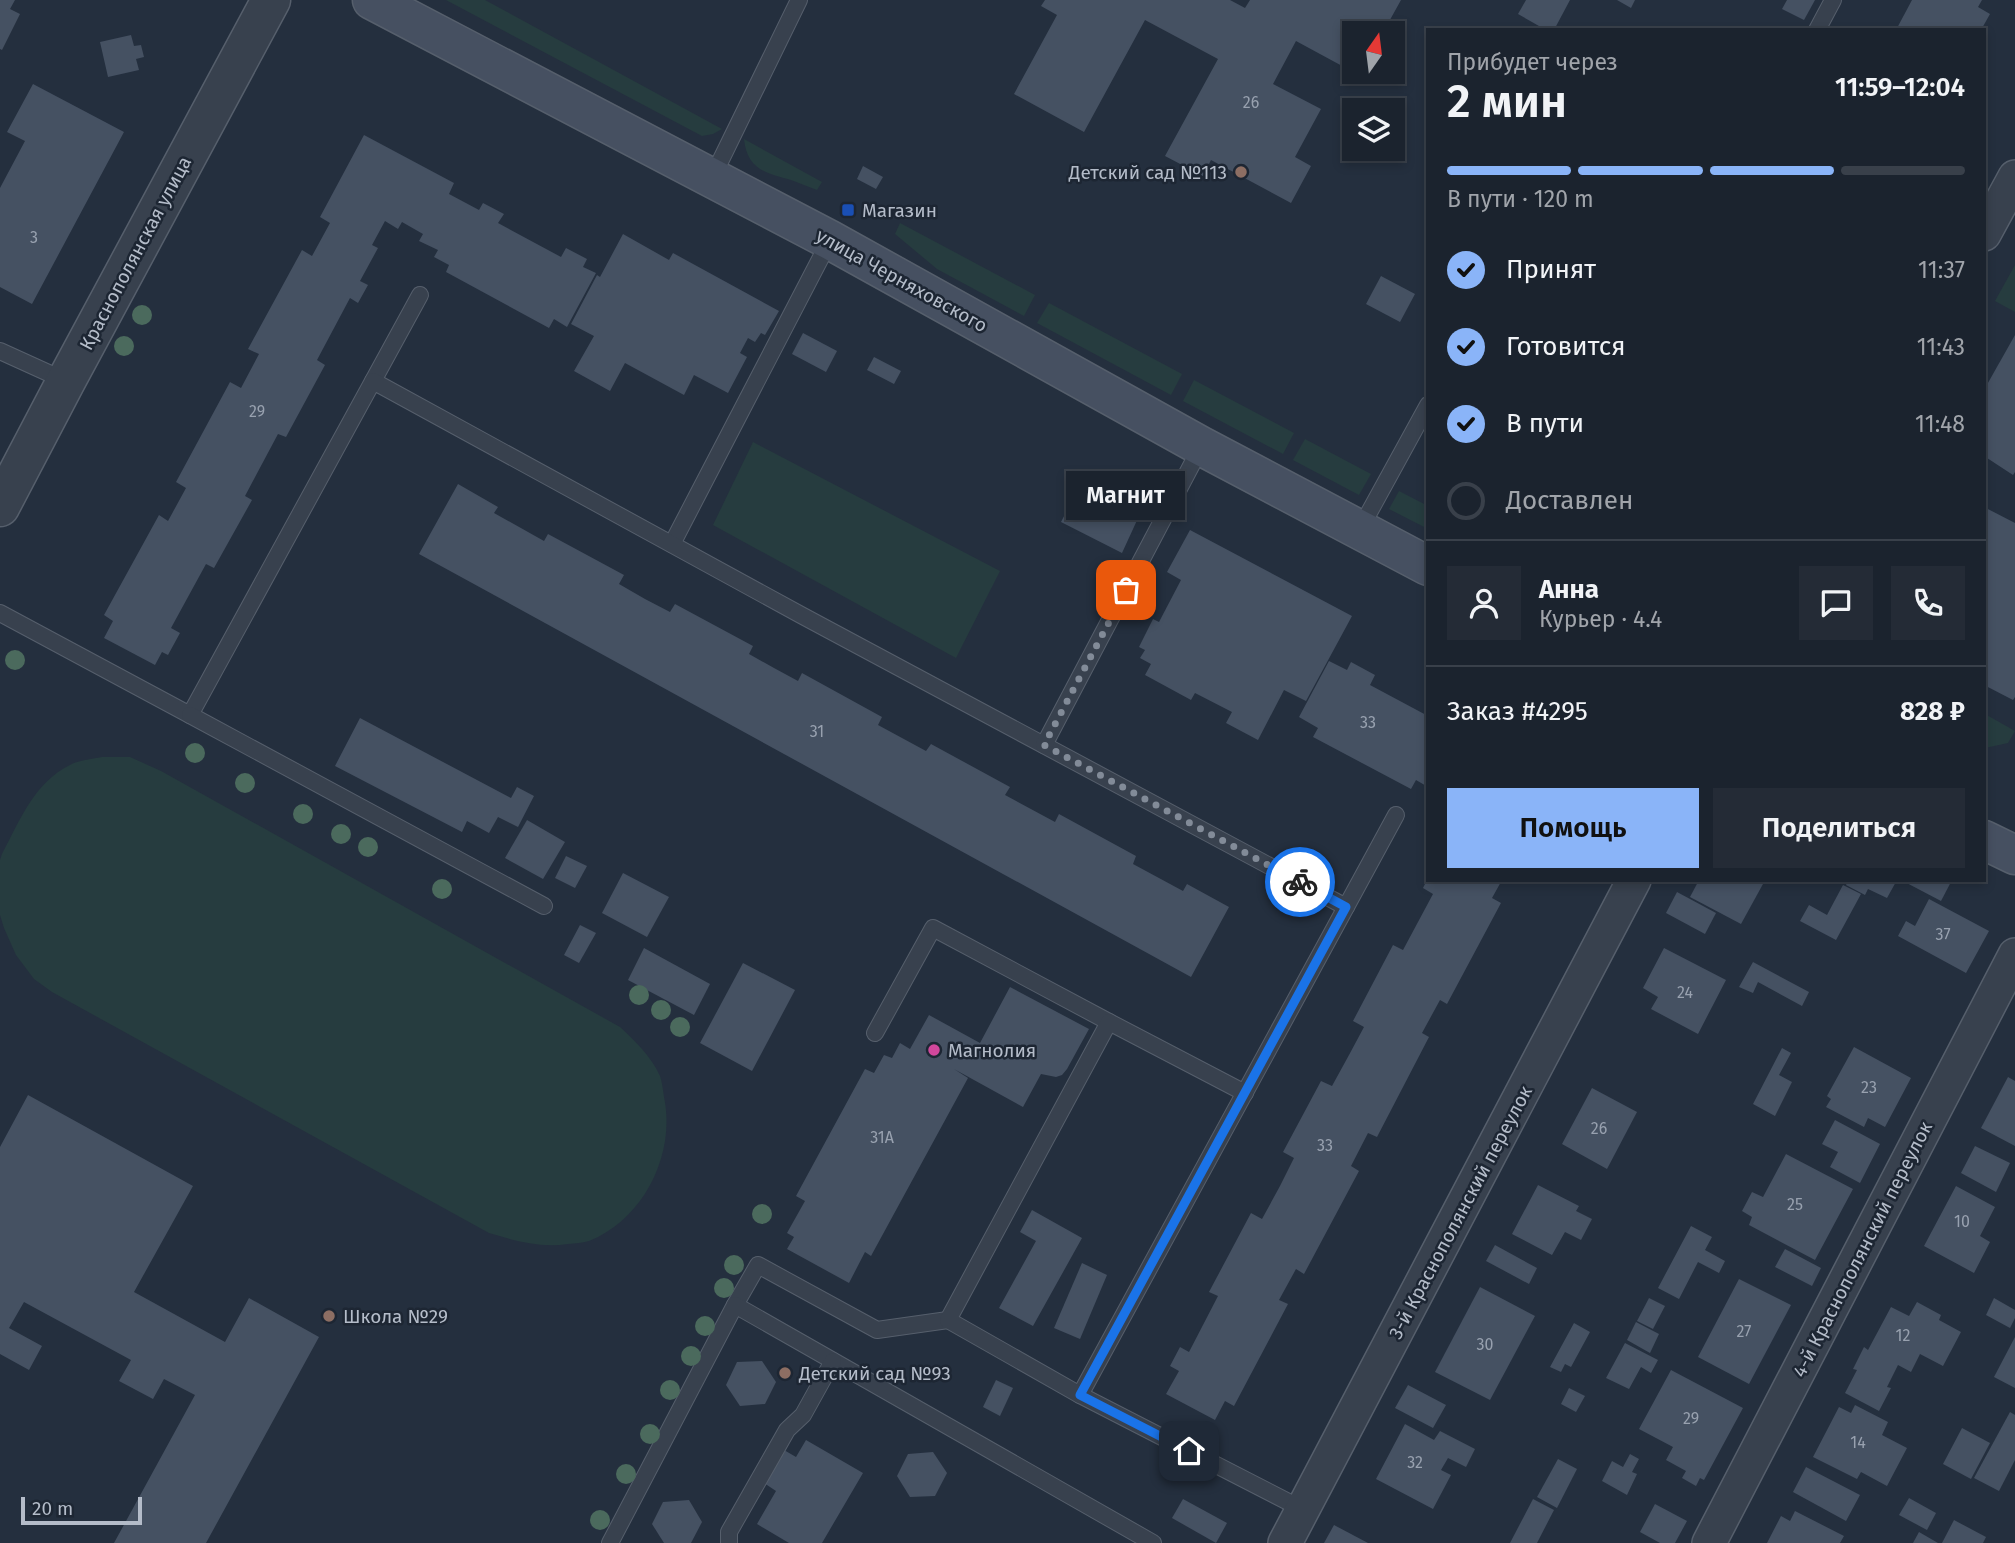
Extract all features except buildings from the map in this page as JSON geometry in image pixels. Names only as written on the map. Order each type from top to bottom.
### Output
[{"type":"main road","name":"улица Черняховского","points":[[372,0],[830,240],[1201,446],[1426,565]]},
{"type":"main road","points":[[1986,841],[2015,855]]},
{"type":"street","name":"Краснополянская улица","points":[[0,507],[271,0]]},
{"type":"street","points":[[1986,230],[2015,177]]},
{"type":"street","name":"3-й Краснополянский переулок","points":[[1285,1543],[1633,882]]},
{"type":"street","name":"4-й Краснополянский переулок","points":[[1709,1543],[2015,955]]},
{"type":"lane","points":[[712,178],[799,0]]},
{"type":"lane","points":[[1818,28],[1833,0]]},
{"type":"lane","points":[[672,544],[830,240]]},
{"type":"lane","points":[[190,715],[420,295]]},
{"type":"lane","points":[[0,351],[66,381]]},
{"type":"lane","points":[[373,381],[1346,907]]},
{"type":"lane","points":[[1360,529],[1426,409]]},
{"type":"lane","points":[[1044,745],[1201,446]]},
{"type":"lane","points":[[0,613],[544,906]]},
{"type":"lane","points":[[1080,1395],[1396,815]]},
{"type":"lane","points":[[875,1033],[933,928],[1244,1093]]},
{"type":"lane","points":[[947,1320],[1110,1022]]},
{"type":"lane","points":[[610,1543],[758,1265],[877,1331],[947,1320],[1080,1395],[1304,1510]]},
{"type":"lane","points":[[735,1306],[1153,1543]]},
{"type":"lane","points":[[729,1543],[729,1532],[787,1430],[803,1415],[833,1361]]},
{"type":"green space","points":[[446,0],[485,0],[722,129],[702,136]]},
{"type":"green space","points":[[744,139],[822,182],[817,190],[765,172],[749,157]]},
{"type":"green space","points":[[900,223],[1035,295],[1024,316],[937,269],[895,234]]},
{"type":"green space","points":[[2015,265],[2015,312],[1995,301]]},
{"type":"green space","points":[[1049,303],[1182,374],[1171,395],[1037,323]]},
{"type":"green space","points":[[1194,380],[1294,433],[1283,454],[1183,401]]},
{"type":"green space","points":[[1305,439],[1371,474],[1359,495],[1293,460]]},
{"type":"green space","points":[[753,442],[1000,571],[956,658],[713,525]]},
{"type":"green space","points":[[1399,491],[1426,505],[1426,528],[1389,509]]},
{"type":"green space","points":[[1986,715],[2015,731],[2008,743],[1986,748]]},
{"type":"green space","points":[[102,757],[130,757],[161,771],[620,1027],[652,1062],[660,1076],[664,1097],[665,1140],[660,1162],[640,1201],[609,1231],[586,1242],[538,1244],[489,1233],[52,992],[34,979],[16,955],[0,915],[0,860],[37,792],[57,773],[74,763]]},
{"type":"way so far","points":[[1126,590],[1044,745],[1300,882]]},
{"type":"place","name":"Детский сад №113","points":[[1241,172]]},
{"type":"place","name":"Магазин","points":[[848,210]]},
{"type":"place","name":"Магнит","points":[[1126,590]]},
{"type":"place","name":"Магнолия","points":[[934,1050]]},
{"type":"place","name":"Школа №29","points":[[329,1316]]},
{"type":"place","name":"Детский сад №93","points":[[785,1373]]},
{"type":"route","points":[[1189,1451],[1080,1395],[1346,907],[1300,882]]}]
